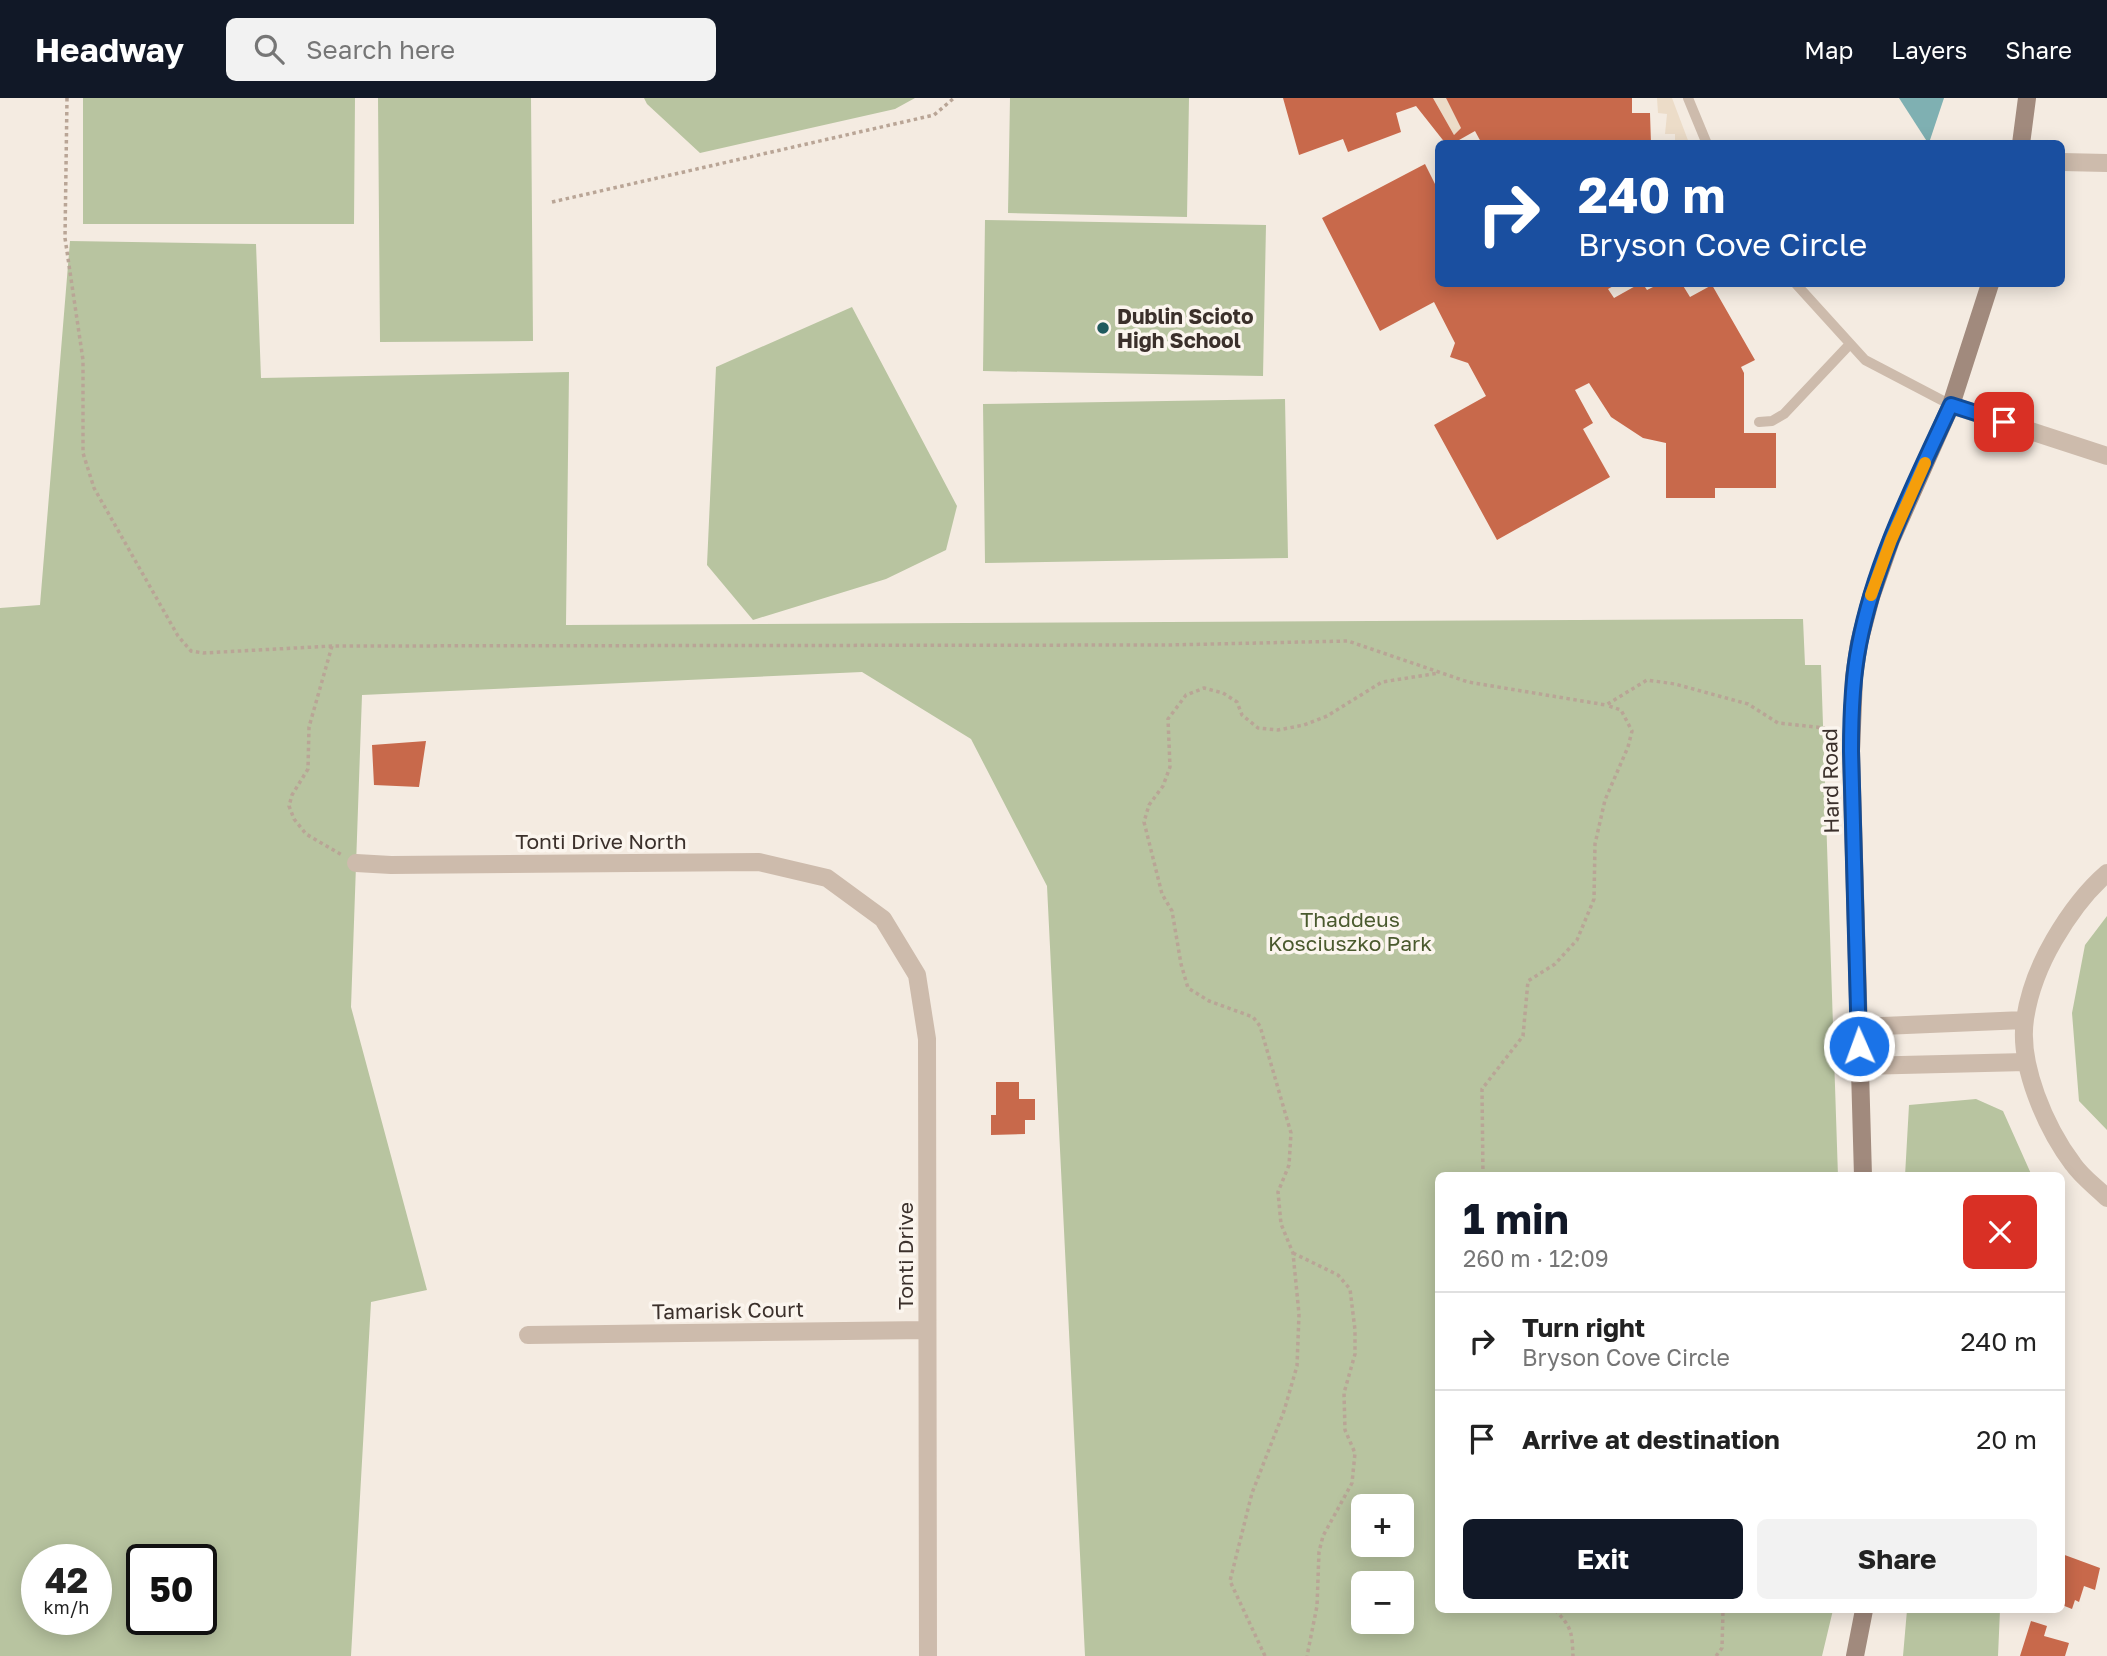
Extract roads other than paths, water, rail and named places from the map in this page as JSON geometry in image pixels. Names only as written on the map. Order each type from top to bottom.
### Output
[{"type":"main road","points":[[2022,140],[2027,98]]},
{"type":"main road","name":"Hard Road","points":[[1863,1172],[1851,751],[1854,677],[1859,643],[1879,574],[1891,540],[1951,405],[1989,287]]},
{"type":"main road","points":[[1855,1656],[1863,1613]]},
{"type":"street","points":[[2065,162],[2107,163]]},
{"type":"street","points":[[1951,405],[2107,456]]},
{"type":"street","name":"Tonti Drive North","points":[[356,863],[759,862],[827,878],[841,888]]},
{"type":"street","points":[[2107,873],[2091,886],[2070,912],[2043,959],[2025,1020],[2026,1062],[2045,1116],[2074,1165],[2107,1198]]},
{"type":"street","name":"Tonti Drive","points":[[841,888],[883,919],[917,975],[927,1039],[928,1656]]},
{"type":"street","points":[[1859,1027],[2025,1020]]},
{"type":"street","points":[[1860,1066],[2026,1062]]},
{"type":"street","name":"Tamarisk Court","points":[[528,1335],[927,1329]]},
{"type":"lane","points":[[1688,98],[1705,140]]},
{"type":"lane","points":[[1799,287],[1865,360],[1951,405]]},
{"type":"lane","points":[[1759,422],[1772,421],[1784,414],[1850,344]]},
{"type":"water","points":[[1899,98],[1944,98],[1930,140],[1926,140]]},
{"type":"place","name":"Dublin Scioto High School","points":[[1103,328]]},
{"type":"park label","name":"Thaddeus Kosciuszko Park","points":[[1350,931]]}]
